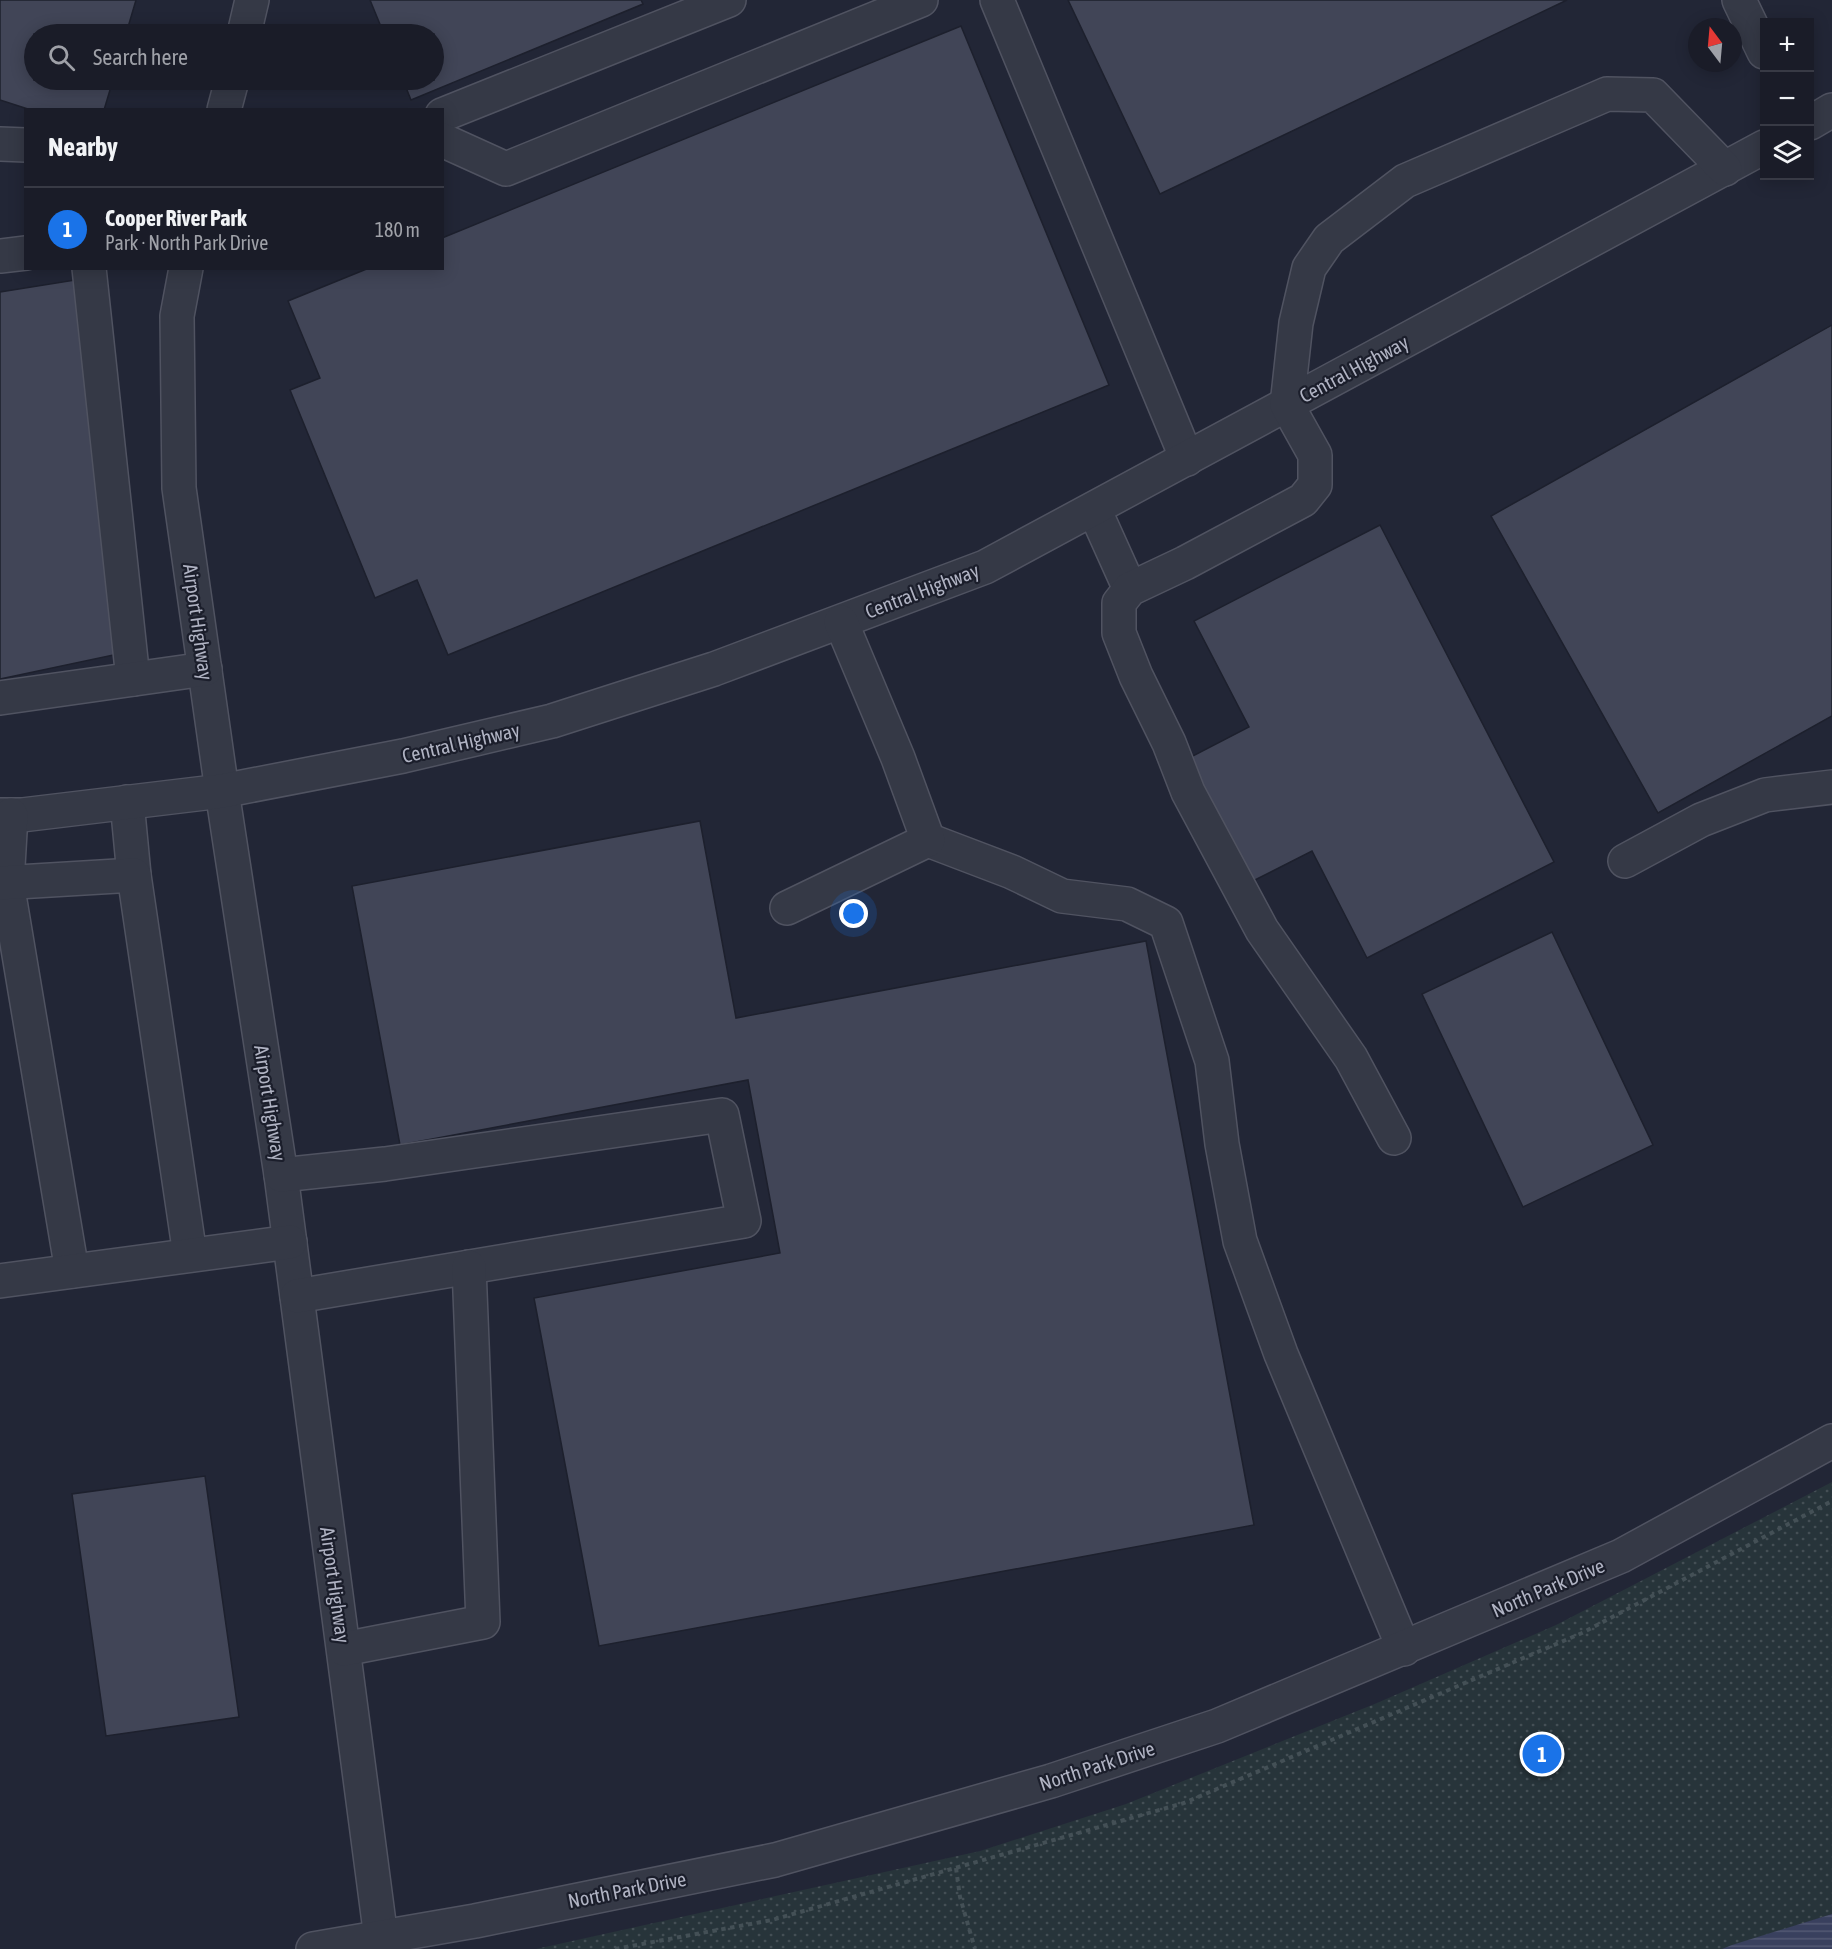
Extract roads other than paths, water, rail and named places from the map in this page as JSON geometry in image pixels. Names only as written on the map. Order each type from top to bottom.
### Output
[{"type":"street","points":[[246,24],[252,0]]},
{"type":"street","points":[[444,114],[729,0]]},
{"type":"street","points":[[444,141],[506,169],[921,0]]},
{"type":"street","points":[[998,0],[1187,459]]},
{"type":"street","points":[[1739,0],[1760,44]]},
{"type":"street","points":[[225,108],[229,90]]},
{"type":"street","points":[[1394,1138],[1351,1058],[1262,930],[1188,792],[1169,743],[1136,676],[1119,633],[1119,603],[1130,589],[1185,563],[1303,500],[1315,485],[1315,455],[1287,405],[1296,323],[1309,268],[1329,239],[1405,181],[1607,94],[1653,95],[1725,169]]},
{"type":"street","points":[[1814,120],[1832,110]]},
{"type":"street","points":[[0,144],[24,145]]},
{"type":"street","name":"Central Highway","points":[[5,815],[222,791],[403,756],[552,722],[714,669],[986,567],[1760,149]]},
{"type":"street","points":[[0,256],[24,253]]},
{"type":"street","points":[[89,270],[133,679]]},
{"type":"street","name":"Airport Highway","points":[[186,270],[177,316],[179,488],[222,791],[281,1175],[381,1938]]},
{"type":"street","points":[[1094,509],[1130,589]]},
{"type":"street","points":[[841,622],[898,758],[928,840]]},
{"type":"street","points":[[0,698],[205,669]]},
{"type":"street","points":[[1625,861],[1701,820],[1765,795],[1832,787]]},
{"type":"street","points":[[127,802],[134,874],[190,1256]]},
{"type":"street","points":[[5,815],[4,883],[72,1271]]},
{"type":"street","points":[[787,908],[928,840],[1012,872],[1062,896],[1127,904],[1166,923],[1212,1060],[1221,1144],[1240,1241],[1281,1354],[1404,1649]]},
{"type":"street","points":[[4,883],[134,874]]},
{"type":"street","points":[[281,1175],[385,1164],[722,1115],[744,1221],[297,1296]]},
{"type":"street","points":[[0,1281],[290,1242]]},
{"type":"street","points":[[344,1649],[483,1622],[470,1267]]},
{"type":"street","name":"North Park Drive","points":[[313,1949],[487,1919],[775,1860],[1051,1781],[1217,1726],[1621,1556],[1832,1441]]},
{"type":"water","points":[[1832,1914],[1832,1949],[1722,1949],[1732,1945]]},
{"type":"place","name":"Cooper River Park","points":[[1542,1754]]}]
